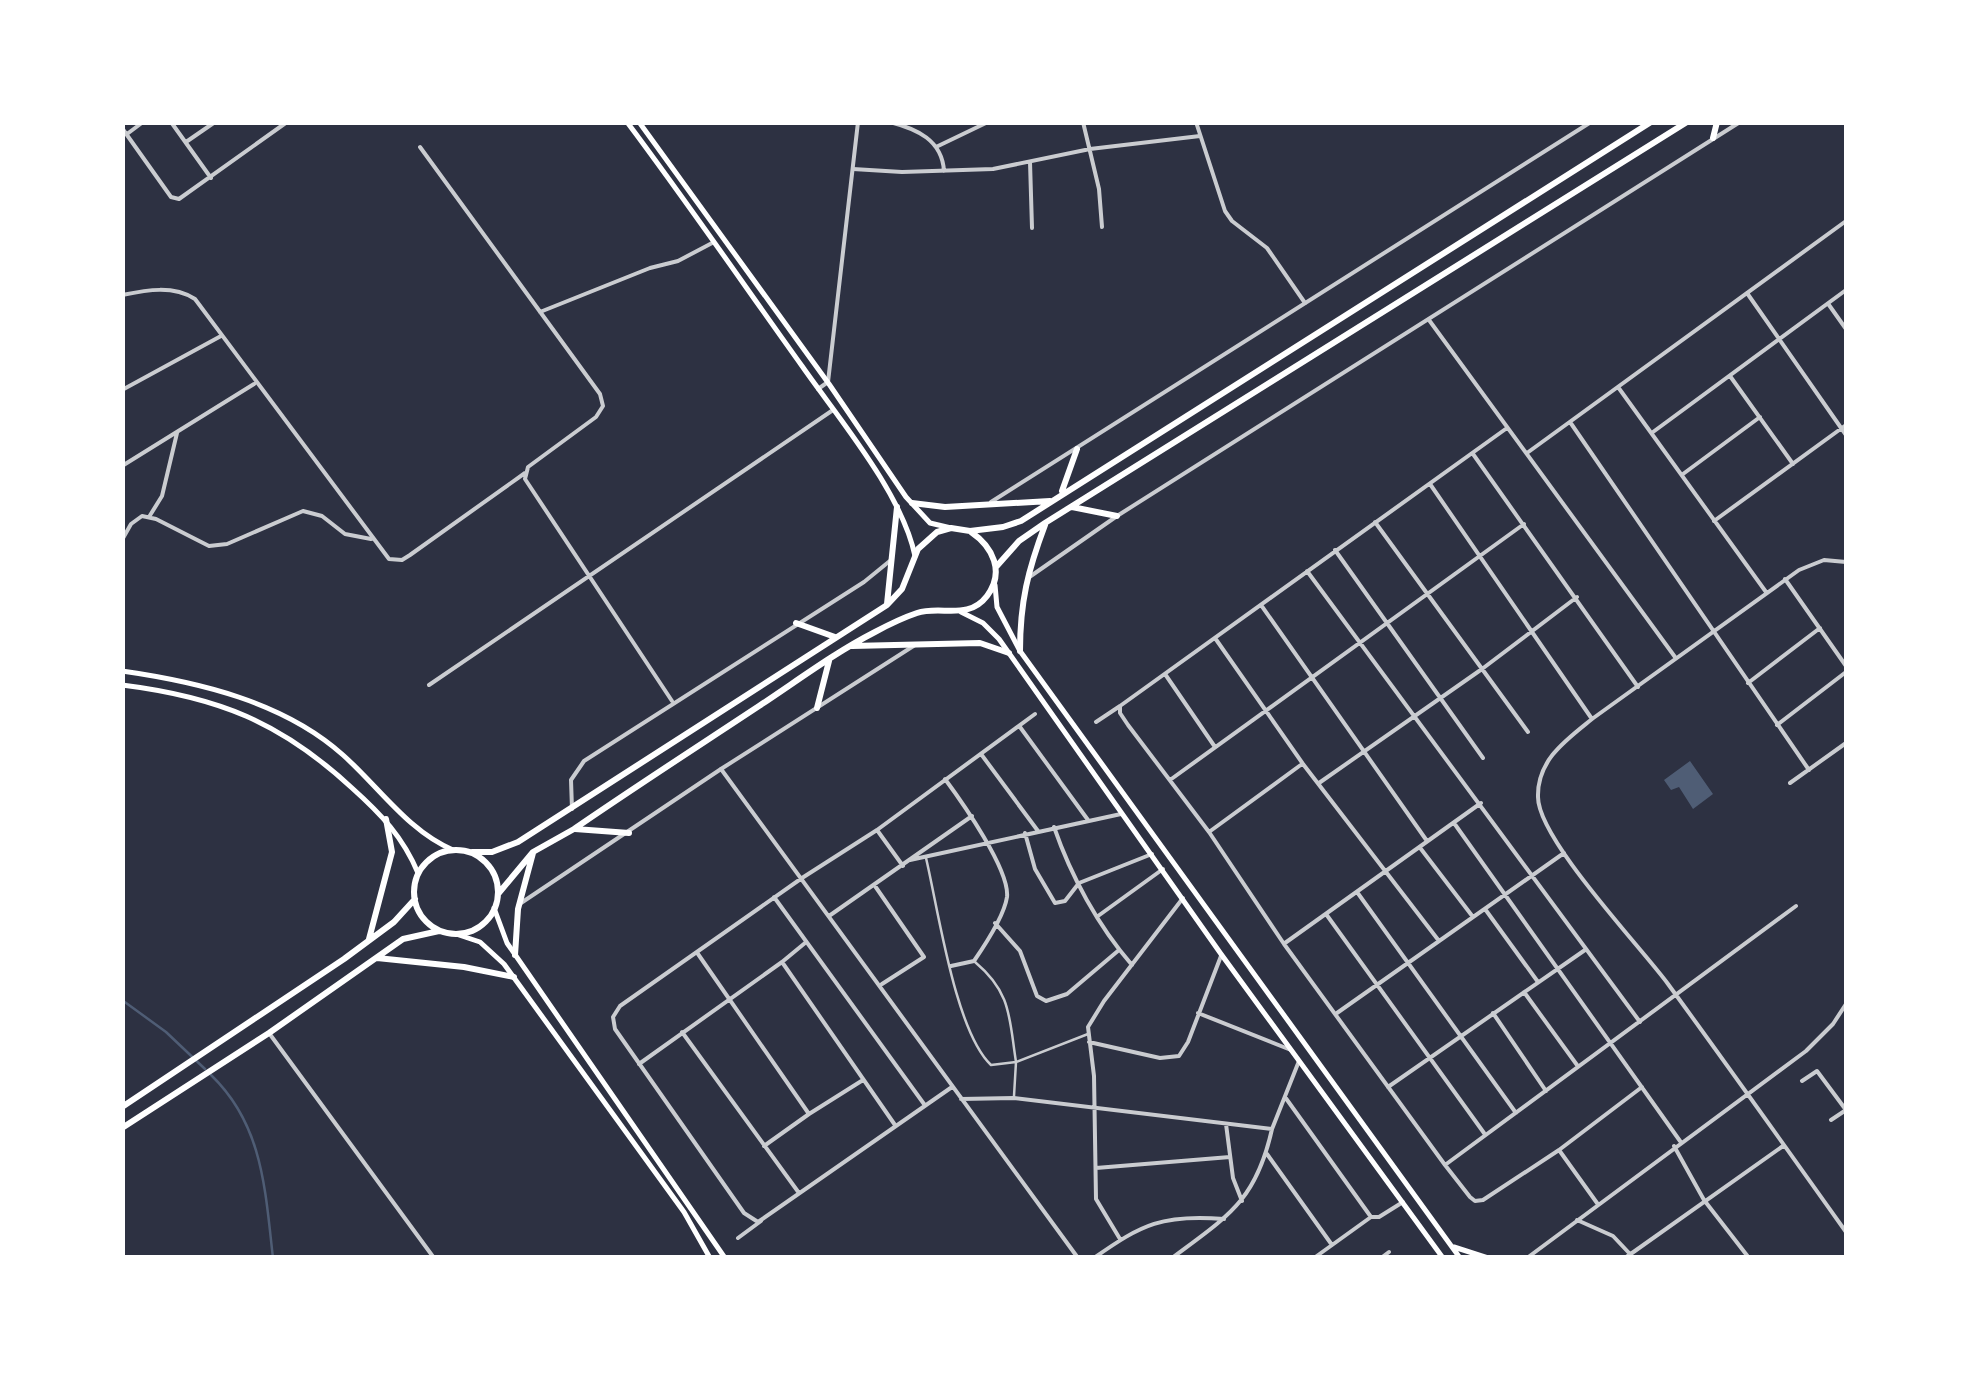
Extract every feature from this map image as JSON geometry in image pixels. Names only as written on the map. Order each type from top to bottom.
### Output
[{"type":"highway","points":[[472,852],[486,862],[497,882],[494,908],[488,920],[476,929],[456,934],[439,930],[427,922],[415,900],[418,873],[438,853],[453,850],[492,852],[518,842],[887,605],[902,589],[922,544],[937,532],[1003,527],[1021,521],[1651,122]]},
{"type":"highway","points":[[996,567],[1019,541],[1045,524],[1688,122]]},
{"type":"highway","points":[[1714,138],[1717,122]]},
{"type":"highway","points":[[1062,492],[1077,448]]},
{"type":"highway","points":[[912,504],[945,507],[1051,501]]},
{"type":"highway","points":[[887,605],[897,507]]},
{"type":"highway","points":[[1072,507],[1117,516]]},
{"type":"highway","points":[[1020,651],[1025,580],[1045,524]]},
{"type":"highway","points":[[498,894],[533,852],[574,829],[849,646],[898,620],[937,609],[961,612],[985,598],[994,582],[996,567],[984,540],[970,531]]},
{"type":"highway","points":[[796,622],[835,638]]},
{"type":"highway","points":[[849,646],[980,643],[1009,653]]},
{"type":"highway","points":[[816,708],[830,660]]},
{"type":"highway","points":[[369,940],[392,852],[386,819]]},
{"type":"highway","points":[[574,829],[629,833]]},
{"type":"highway","points":[[515,955],[519,905],[533,852]]},
{"type":"highway","points":[[122,1108],[369,940],[415,900]]},
{"type":"highway","points":[[122,1128],[404,939],[439,930]]},
{"type":"highway","points":[[376,958],[464,967],[514,977]]},
{"type":"main road","points":[[627,122],[833,410],[897,507],[910,532],[914,556]]},
{"type":"main road","points":[[639,122],[912,504],[930,523],[951,528]]},
{"type":"main road","points":[[994,582],[996,607],[1020,651],[1460,1258]]},
{"type":"main road","points":[[961,612],[984,623],[1009,653],[1442,1256]]},
{"type":"main road","points":[[122,671],[183,680],[290,719],[340,752],[433,842],[453,850]]},
{"type":"main road","points":[[122,685],[198,698],[278,730],[318,755],[386,819],[404,842],[418,873]]},
{"type":"main road","points":[[494,908],[515,955],[725,1258]]},
{"type":"main road","points":[[456,934],[493,951],[514,977],[684,1212],[710,1258]]},
{"type":"main road","points":[[1451,1246],[1488,1258]]},
{"type":"street","points":[[127,134],[144,122]]},
{"type":"street","points":[[171,122],[210,178]]},
{"type":"street","points":[[186,142],[215,122]]},
{"type":"street","points":[[122,128],[174,200],[287,122]]},
{"type":"street","points":[[818,390],[828,382],[858,122]]},
{"type":"street","points":[[890,122],[920,132],[942,157],[944,172]]},
{"type":"street","points":[[936,147],[988,122]]},
{"type":"street","points":[[1083,122],[1102,227]]},
{"type":"street","points":[[1196,122],[1225,210],[1232,221],[1267,248],[1304,303]]},
{"type":"street","points":[[987,504],[1592,122]]},
{"type":"street","points":[[1025,580],[1117,516],[1740,122]]},
{"type":"street","points":[[853,169],[992,169],[1090,148],[1200,136]]},
{"type":"street","points":[[122,295],[165,290],[184,293],[195,300],[371,539],[388,559],[402,560],[525,473],[596,417],[603,406],[600,394],[420,147]]},
{"type":"street","points":[[1030,162],[1032,228]]},
{"type":"street","points":[[1525,454],[1846,220]]},
{"type":"street","points":[[540,312],[650,268],[678,262],[714,242]]},
{"type":"street","points":[[1651,433],[1846,290]]},
{"type":"street","points":[[1747,293],[1846,435]]},
{"type":"street","points":[[1828,304],[1846,329]]},
{"type":"street","points":[[1429,320],[1675,657]]},
{"type":"street","points":[[122,390],[221,336]]},
{"type":"street","points":[[1730,376],[1793,464]]},
{"type":"street","points":[[122,466],[256,383]]},
{"type":"street","points":[[1618,387],[1766,592]]},
{"type":"street","points":[[430,686],[833,410]]},
{"type":"street","points":[[1681,475],[1760,418]]},
{"type":"street","points":[[1570,422],[1809,770]]},
{"type":"street","points":[[1714,521],[1844,427]]},
{"type":"street","points":[[1096,722],[1507,428]]},
{"type":"street","points":[[149,516],[162,496],[177,433]]},
{"type":"street","points":[[1473,454],[1638,687]]},
{"type":"street","points":[[525,473],[528,485],[672,702]]},
{"type":"street","points":[[1430,484],[1592,720]]},
{"type":"street","points":[[122,540],[137,518],[149,516],[209,546],[227,544],[303,511],[322,516],[345,534],[371,539]]},
{"type":"street","points":[[1374,521],[1528,732]]},
{"type":"street","points":[[1170,780],[1524,524]]},
{"type":"street","points":[[1335,550],[1483,758]]},
{"type":"street","points":[[572,809],[571,780],[584,761],[864,582],[893,558]]},
{"type":"street","points":[[1846,562],[1824,560],[1785,579],[1592,720],[1556,750],[1540,776],[1539,807],[1564,854],[1676,995],[1782,1146],[1844,1224],[1846,1232]]},
{"type":"street","points":[[1307,571],[1640,1022]]},
{"type":"street","points":[[1777,724],[1846,669],[1785,579]]},
{"type":"street","points":[[1319,783],[1577,597]]},
{"type":"street","points":[[1261,605],[1428,841]]},
{"type":"street","points":[[1748,683],[1820,628]]},
{"type":"street","points":[[1215,638],[1303,764],[1440,941]]},
{"type":"street","points":[[519,905],[721,769],[919,643]]},
{"type":"street","points":[[1166,674],[1215,747]]},
{"type":"street","points":[[1120,706],[1120,713],[1209,832],[1284,944],[1470,1197],[1479,1202],[1559,1150],[1642,1087]]},
{"type":"street","points":[[760,1221],[751,1220],[744,1213],[639,1064],[615,1029],[614,1013],[1035,714]]},
{"type":"street","points":[[1018,726],[1088,820]]},
{"type":"street","points":[[1790,784],[1846,743]]},
{"type":"street","points":[[980,753],[1038,830]]},
{"type":"street","points":[[1209,832],[1303,764]]},
{"type":"street","points":[[721,769],[1078,1258]]},
{"type":"street","points":[[945,779],[972,816],[1007,892],[1004,907],[974,960],[951,966]]},
{"type":"street","points":[[1284,944],[1481,804]]},
{"type":"street","points":[[910,860],[1122,813]]},
{"type":"street","points":[[829,916],[972,816]]},
{"type":"street","points":[[1454,822],[1680,1141]]},
{"type":"street","points":[[1054,827],[1097,917],[1132,965]]},
{"type":"street","points":[[876,830],[903,866]]},
{"type":"street","points":[[1026,833],[1035,869],[1055,904],[1065,901],[1079,883],[1152,854]]},
{"type":"street","points":[[1420,847],[1472,917]]},
{"type":"street","points":[[1337,1013],[1564,854]]},
{"type":"street","points":[[926,857],[964,1015],[985,1060],[998,1066],[1016,1062],[1088,1034]]},
{"type":"street","points":[[1097,917],[1162,869]]},
{"type":"street","points":[[875,886],[924,957],[880,985]]},
{"type":"street","points":[[1357,892],[1516,1113]]},
{"type":"street","points":[[774,897],[924,1104]]},
{"type":"street","points":[[1120,1239],[1096,1199],[1090,1019],[1184,898]]},
{"type":"street","points":[[1445,1164],[1796,906]]},
{"type":"street","points":[[1485,908],[1538,982]]},
{"type":"street","points":[[1326,914],[1485,1135]]},
{"type":"street","points":[[995,923],[1014,942],[1028,966],[1037,996],[1046,1001],[1066,994],[1119,950]]},
{"type":"street","points":[[639,1064],[806,942]]},
{"type":"street","points":[[1388,1087],[1587,949]]},
{"type":"street","points":[[696,952],[809,1114]]},
{"type":"street","points":[[1089,1042],[1160,1058],[1179,1056],[1222,954]]},
{"type":"street","points":[[974,960],[998,983],[1004,995],[1016,1062],[1014,1098]]},
{"type":"street","points":[[782,962],[895,1126]]},
{"type":"street","points":[[1524,992],[1578,1067]]},
{"type":"street","points":[[1527,1258],[1806,1051],[1840,1016],[1846,1004]]},
{"type":"street","points":[[1198,1014],[1293,1050]]},
{"type":"street","points":[[1493,1014],[1546,1091]]},
{"type":"street","points":[[1840,1016],[1846,1024]]},
{"type":"street","points":[[682,1032],[799,1193]]},
{"type":"street","points":[[269,1033],[434,1258]]},
{"type":"street","points":[[1173,1257],[1242,1201],[1266,1154],[1272,1128],[1300,1059]]},
{"type":"street","points":[[1802,1081],[1817,1071],[1846,1110],[1831,1120]]},
{"type":"street","points":[[764,1146],[863,1080]]},
{"type":"street","points":[[738,1238],[952,1088]]},
{"type":"street","points":[[1284,1097],[1371,1216],[1379,1218],[1404,1202]]},
{"type":"street","points":[[961,1099],[1014,1098],[1272,1128]]},
{"type":"street","points":[[1226,1124],[1242,1201]]},
{"type":"street","points":[[1674,1146],[1704,1200],[1749,1258]]},
{"type":"street","points":[[1577,1220],[1613,1236],[1627,1256],[1782,1146]]},
{"type":"street","points":[[1559,1150],[1598,1203]]},
{"type":"street","points":[[1266,1154],[1332,1244]]},
{"type":"street","points":[[1096,1168],[1230,1157]]},
{"type":"street","points":[[1314,1258],[1371,1216]]},
{"type":"street","points":[[1094,1258],[1144,1226],[1182,1218],[1224,1219]]},
{"type":"street","points":[[1382,1258],[1389,1252]]},
{"type":"water","points":[[1690,761],[1713,794],[1693,809],[1679,787],[1671,790],[1664,780]]},
{"type":"waterway","points":[[122,1000],[166,1032],[205,1069]]},
{"type":"waterway","points":[[211,1075],[242,1115],[251,1137],[264,1183],[273,1258]]}]
